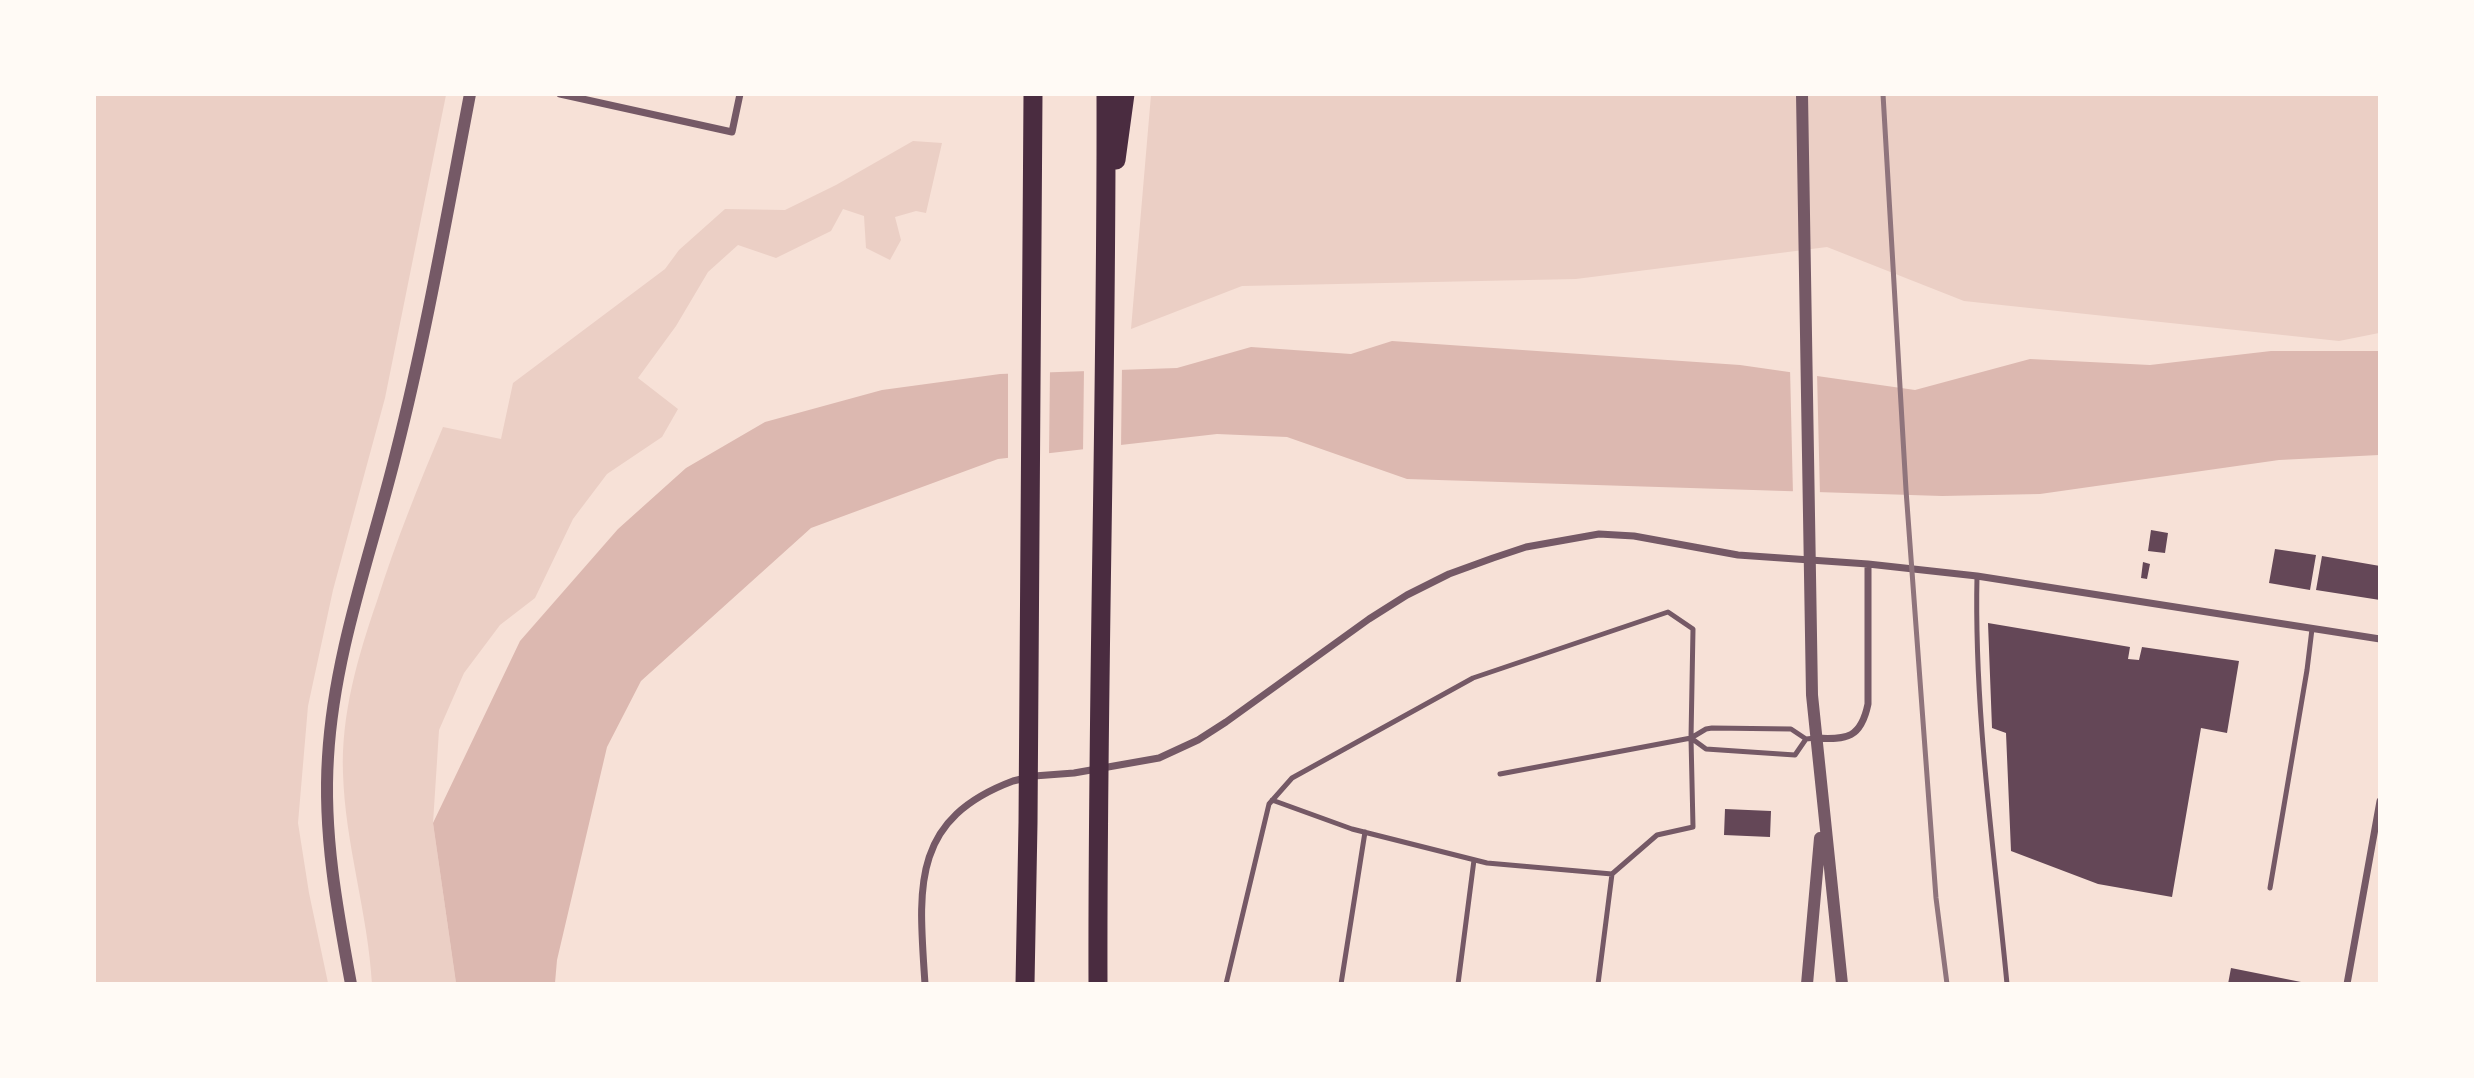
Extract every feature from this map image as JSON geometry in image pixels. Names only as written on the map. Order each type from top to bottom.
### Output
[{"type":"highway","points":[[1025,984],[1033,94]]},
{"type":"highway","points":[[1098,984],[1097,817],[1106,94]]},
{"type":"highway","points":[[1106,227],[1125,94]]},
{"type":"street","points":[[351,984],[334,892],[329,835],[327,758],[338,671],[409,403],[470,94]]},
{"type":"street","points":[[560,94],[732,132],[740,94]]},
{"type":"street","points":[[1802,94],[1812,579],[1811,738],[1823,803],[1842,984]]},
{"type":"street","points":[[925,984],[922,927],[924,871],[937,838],[966,806],[997,787],[1013,781],[1130,764],[1159,758],[1177,750],[1226,722],[1369,619],[1407,595],[1449,574],[1526,547],[1599,534],[1634,536],[1738,555],[1868,564],[1977,576],[2379,639]]},
{"type":"street","points":[[1811,738],[1842,740],[1857,732],[1865,719],[1868,705],[1868,564]]},
{"type":"street","points":[[2347,984],[2379,801]]},
{"type":"street","points":[[1807,984],[1823,803]]},
{"type":"lane","points":[[1977,576],[1976,635],[2007,984]]},
{"type":"lane","points":[[1226,984],[1269,804],[1292,778],[1473,678],[1668,612],[1693,629],[1693,827],[1657,835],[1612,874],[1598,984]]},
{"type":"lane","points":[[2270,888],[2312,629]]},
{"type":"lane","points":[[1500,774],[1691,738],[1712,728],[1791,729],[1811,738],[1795,755],[1706,750],[1691,738]]},
{"type":"lane","points":[[1272,800],[1364,832],[1487,863],[1612,874]]},
{"type":"lane","points":[[1341,984],[1364,832]]},
{"type":"lane","points":[[1458,984],[1475,860]]},
{"type":"shaded area","points":[[94,95],[446,95],[385,398],[333,590],[308,706],[298,823],[328,983],[95,983]]},
{"type":"shaded area","points":[[1151,95],[2379,95],[2379,333],[2339,341],[1964,301],[1827,247],[1576,279],[1242,286],[1131,329]]},
{"type":"shaded area","points":[[913,141],[942,143],[926,213],[916,211],[895,217],[901,240],[890,260],[866,248],[864,216],[843,209],[831,231],[776,258],[738,245],[708,272],[676,326],[638,378],[678,409],[662,437],[607,474],[573,519],[535,598],[500,625],[464,673],[439,730],[433,823],[456,983],[372,984],[345,800],[345,729],[357,664],[370,622],[400,535],[443,427],[501,439],[513,383],[665,269],[679,250],[725,209],[785,210],[836,185]]},
{"type":"shaded area","points":[[1392,341],[1740,365],[1915,390],[2030,359],[2150,365],[2271,351],[2379,351],[2379,455],[2279,460],[2040,494],[1942,496],[1407,479],[1287,437],[1217,434],[998,459],[811,528],[641,681],[607,747],[557,960],[555,983],[456,983],[433,823],[520,641],[618,529],[686,468],[765,422],[882,390],[1000,374],[1177,368],[1251,347],[1351,354]]},
{"type":"pier","points":[[1122,366],[1121,449],[1083,453],[1084,368]]},
{"type":"pier","points":[[1790,368],[1817,372],[1820,496],[1793,495]]},
{"type":"pier","points":[[1050,369],[1049,457],[1008,462],[1008,370]]},
{"type":"building","points":[[2151,530],[2168,533],[2165,553],[2148,551]]},
{"type":"building","points":[[2275,549],[2316,555],[2310,590],[2269,583]]},
{"type":"building","points":[[2322,556],[2380,566],[2380,600],[2316,590]]},
{"type":"building","points":[[2143,562],[2150,564],[2147,579],[2141,578]]},
{"type":"building","points":[[1988,623],[2130,647],[2128,659],[2139,660],[2142,647],[2239,661],[2227,733],[2201,728],[2172,897],[2098,884],[2011,851],[2006,733],[1992,728]]},
{"type":"building","points":[[1725,809],[1771,811],[1770,837],[1724,835]]},
{"type":"building","points":[[2231,968],[2301,982],[2301,984],[2228,984]]},
{"type":"railway","points":[[1883,94],[1906,490],[1936,898],[1947,984]]}]
